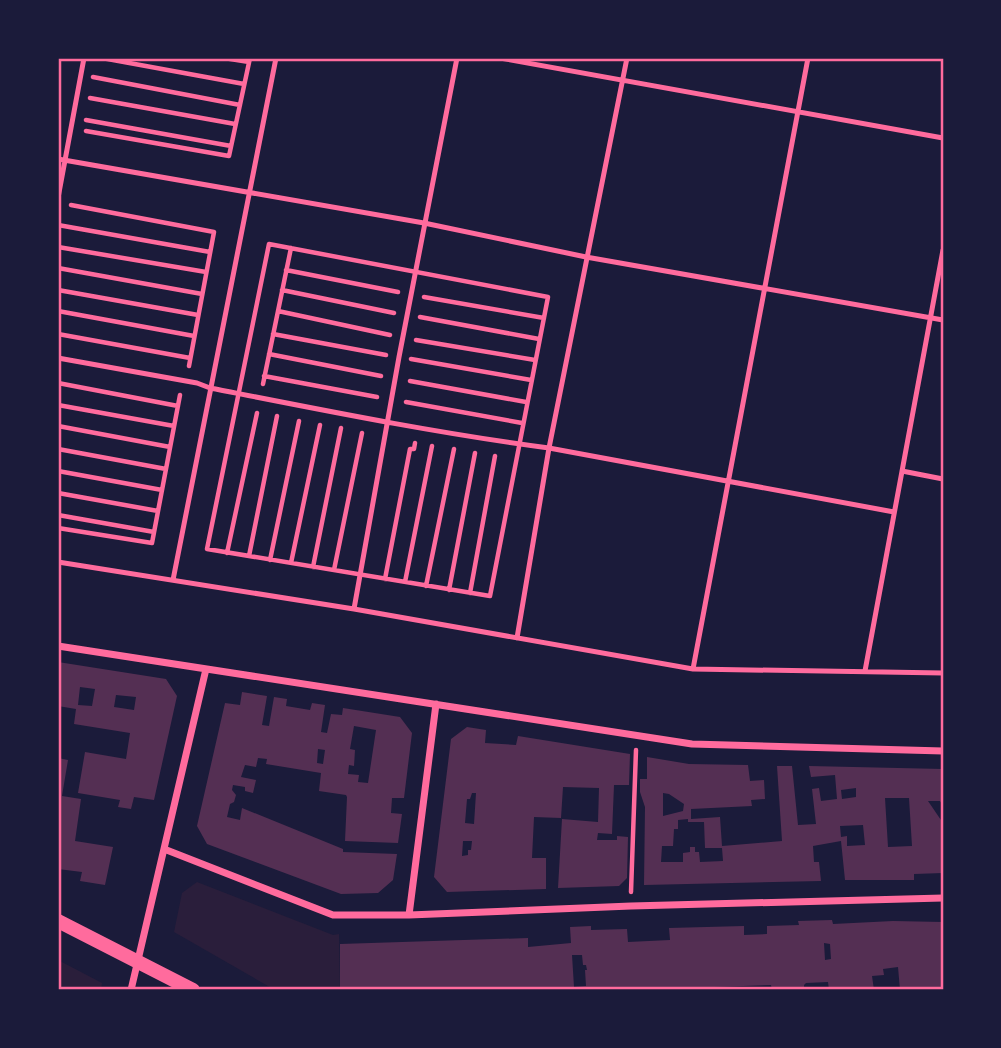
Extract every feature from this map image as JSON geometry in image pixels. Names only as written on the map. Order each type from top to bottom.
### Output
[{"type":"main road","points":[[58,921],[193,990]]},
{"type":"street","points":[[58,646],[692,744],[943,751]]},
{"type":"street","points":[[131,990],[206,669]]},
{"type":"street","points":[[409,915],[436,704]]},
{"type":"street","points":[[164,849],[334,915],[943,898]]},
{"type":"lane","points":[[58,200],[61,159],[71,128],[85,58]]},
{"type":"lane","points":[[173,580],[247,193],[276,58]]},
{"type":"lane","points":[[355,609],[398,357],[457,58]]},
{"type":"lane","points":[[500,58],[943,138]]},
{"type":"lane","points":[[517,638],[549,448],[627,58]]},
{"type":"lane","points":[[693,669],[808,58]]},
{"type":"lane","points":[[61,159],[424,223],[586,257],[943,320]]},
{"type":"lane","points":[[865,671],[943,250]]},
{"type":"lane","points":[[58,358],[365,418],[498,442],[549,448],[894,512]]},
{"type":"lane","points":[[902,471],[943,479]]},
{"type":"lane","points":[[58,562],[355,609],[693,669],[943,673]]},
{"type":"path","points":[[102,58],[244,84]]},
{"type":"path","points":[[71,128],[229,156],[249,60],[225,58]]},
{"type":"path","points":[[81,75],[240,105]]},
{"type":"path","points":[[77,96],[235,124]]},
{"type":"path","points":[[73,117],[231,146]]},
{"type":"path","points":[[58,200],[214,232],[152,543],[58,528]]},
{"type":"path","points":[[58,225],[210,252]]},
{"type":"path","points":[[269,244],[415,272],[548,297],[490,596],[207,549],[269,244]]},
{"type":"path","points":[[58,247],[206,272]]},
{"type":"path","points":[[227,553],[290,248]]},
{"type":"path","points":[[58,268],[202,294]]},
{"type":"path","points":[[286,270],[544,318]]},
{"type":"path","points":[[58,290],[198,315]]},
{"type":"path","points":[[282,290],[539,339]]},
{"type":"path","points":[[58,311],[194,336]]},
{"type":"path","points":[[278,311],[403,337],[535,360]]},
{"type":"path","points":[[58,334],[190,358]]},
{"type":"path","points":[[273,334],[531,380]]},
{"type":"path","points":[[269,354],[526,402]]},
{"type":"path","points":[[264,376],[522,423]]},
{"type":"path","points":[[58,383],[178,406]]},
{"type":"path","points":[[249,556],[280,402]]},
{"type":"path","points":[[58,405],[174,426]]},
{"type":"path","points":[[270,560],[302,406]]},
{"type":"path","points":[[291,563],[323,410]]},
{"type":"path","points":[[313,567],[344,414]]},
{"type":"path","points":[[334,570],[365,418]]},
{"type":"path","points":[[58,426],[170,447]]},
{"type":"path","points":[[385,579],[410,449],[414,449],[418,427]]},
{"type":"path","points":[[405,582],[435,430]]},
{"type":"path","points":[[426,586],[457,434]]},
{"type":"path","points":[[449,590],[477,438]]},
{"type":"path","points":[[470,593],[498,442]]},
{"type":"path","points":[[58,449],[166,469]]},
{"type":"path","points":[[58,471],[162,490]]},
{"type":"path","points":[[58,493],[158,511]]},
{"type":"path","points":[[58,515],[154,532]]},
{"type":"path","points":[[631,906],[636,735]]},
{"type":"shaded area","points":[[197,882],[333,935],[339,934],[340,990],[275,990],[174,932],[182,893]]},
{"type":"shaded area","points":[[58,960],[102,983],[101,990],[58,990]]},
{"type":"building","points":[[58,662],[166,679],[177,696],[154,800],[134,797],[131,809],[118,807],[120,800],[78,793],[85,752],[126,759],[130,733],[74,724],[76,709],[58,706]],"holes":[[[80,687],[95,689],[92,706],[78,705]],[[116,695],[136,697],[134,710],[114,707]]]},
{"type":"building","points":[[242,692],[267,696],[262,725],[269,726],[274,697],[287,699],[286,706],[310,710],[312,703],[325,705],[321,732],[327,733],[331,714],[342,715],[343,708],[400,717],[412,733],[404,798],[392,798],[391,813],[402,814],[398,843],[345,841],[347,797],[319,791],[321,773],[266,764],[267,759],[258,758],[256,767],[245,765],[241,777],[256,780],[253,793],[245,791],[245,787],[233,785],[232,790],[236,795],[234,802],[230,804],[227,817],[240,820],[242,808],[343,849],[343,852],[397,854],[393,880],[378,893],[341,894],[207,844],[197,826],[225,703],[240,705]],"holes":[[[354,726],[376,730],[368,783],[358,782],[359,775],[348,774],[349,765],[354,766],[355,750],[350,749]],[[318,749],[325,750],[323,764],[317,763]]]},
{"type":"building","points":[[467,727],[486,730],[485,743],[516,745],[518,736],[630,754],[629,785],[614,785],[612,834],[598,833],[597,840],[628,837],[627,878],[619,886],[558,888],[562,819],[598,822],[599,788],[563,787],[561,818],[534,817],[532,858],[546,858],[546,889],[447,892],[434,877],[451,739]],"holes":[[[472,793],[476,793],[474,824],[465,823],[467,799],[470,799]],[[463,841],[472,841],[468,855],[462,856]]]},
{"type":"building","points":[[647,757],[689,764],[748,765],[750,781],[764,780],[765,799],[751,800],[752,806],[691,809],[691,819],[720,817],[722,846],[782,841],[777,766],[792,766],[798,825],[816,824],[812,789],[819,788],[821,801],[837,799],[835,775],[811,777],[809,766],[943,769],[943,806],[940,801],[928,801],[943,823],[943,873],[914,874],[914,880],[845,880],[841,841],[813,846],[814,862],[819,862],[821,881],[644,885],[645,807],[640,792],[640,779],[647,779]],"holes":[[[856,788],[856,797],[842,799],[841,790]],[[663,793],[684,804],[683,811],[663,816]],[[885,798],[909,798],[912,846],[888,847]],[[678,820],[704,822],[705,848],[722,848],[723,861],[700,862],[699,852],[695,852],[695,847],[690,847],[690,852],[683,853],[683,862],[661,862],[662,846],[673,846],[674,829],[678,829]],[[863,825],[865,845],[847,846],[847,836],[841,837],[840,826]]]},
{"type":"building","points":[[58,758],[68,760],[62,796],[81,799],[75,841],[113,847],[105,885],[80,881],[82,872],[58,869]]},
{"type":"building","points":[[832,920],[833,924],[943,922],[943,990],[900,990],[898,967],[883,969],[884,975],[872,976],[874,990],[829,990],[828,982],[806,983],[804,990],[772,990],[771,985],[631,990],[531,990],[531,987],[340,990],[340,944],[528,938],[528,947],[571,943],[570,927],[591,926],[591,930],[627,929],[628,942],[670,940],[669,928],[744,926],[744,935],[767,934],[767,926],[799,925],[798,921]],"holes":[[[824,943],[830,944],[831,959],[825,960]],[[572,955],[582,955],[583,965],[586,965],[587,970],[586,986],[574,987]]]}]
